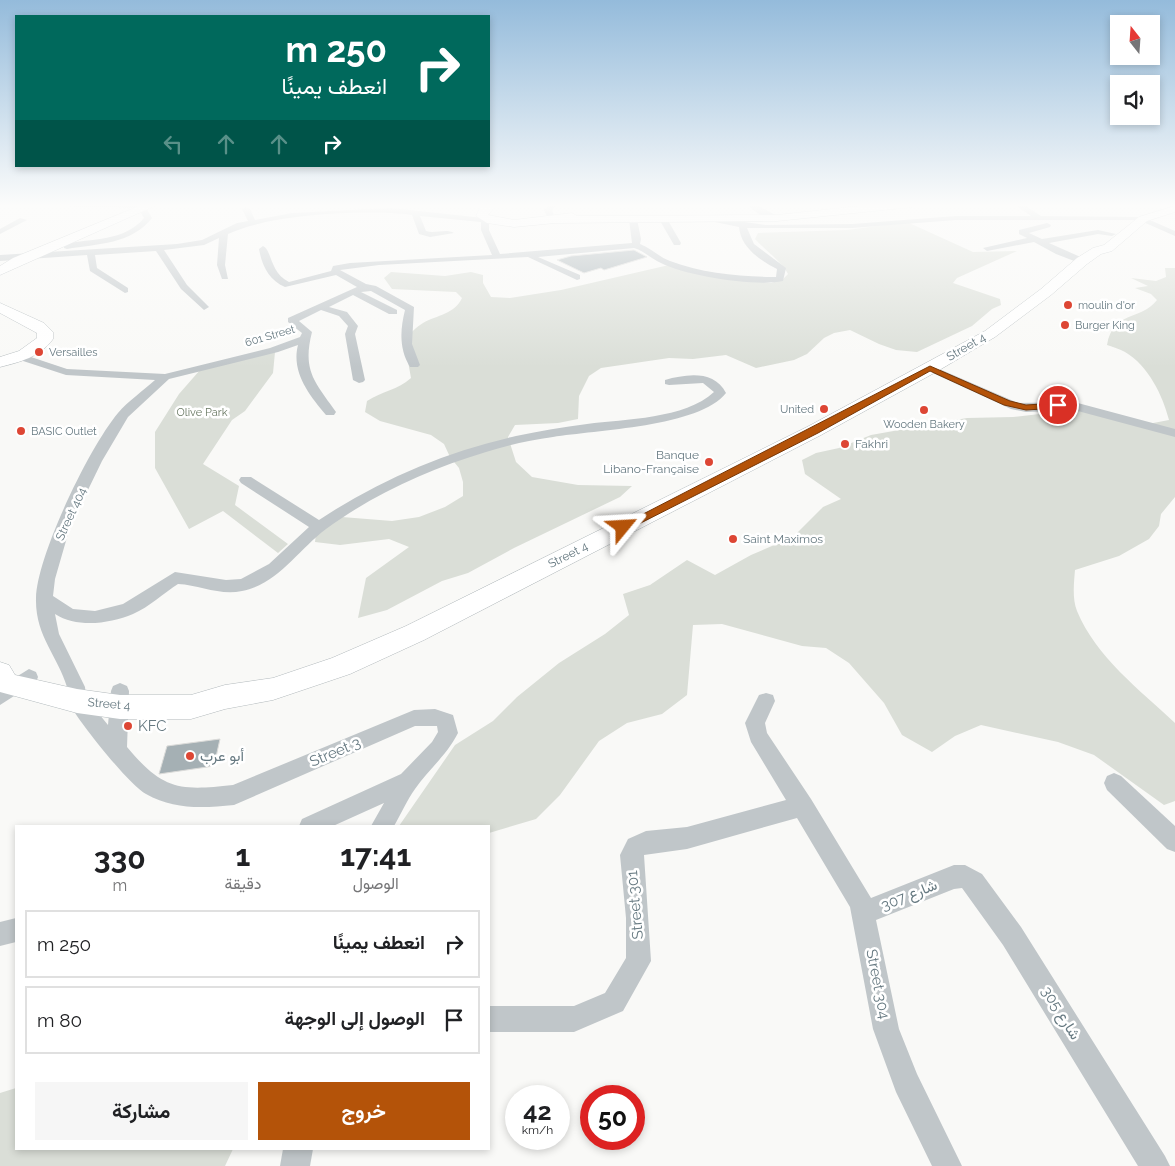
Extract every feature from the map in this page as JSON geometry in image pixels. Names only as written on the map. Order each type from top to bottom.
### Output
[{"type":"main road","points":[[0,271],[25,258]]},
{"type":"main road","name":"Street 4","points":[[9,681],[76,694],[191,707],[225,697],[281,686],[316,676],[368,655],[814,431],[990,334],[1046,292],[1086,258]]},
{"type":"main road","points":[[0,308],[38,326],[45,332],[45,339],[36,350],[21,357],[0,362]]},
{"type":"street","points":[[92,258],[94,269],[125,290]]},
{"type":"street","points":[[165,258],[184,287],[204,307]]},
{"type":"street","points":[[222,258],[221,265],[225,277]]},
{"type":"street","points":[[265,258],[266,264],[283,283],[288,285],[338,272]]},
{"type":"street","points":[[414,365],[406,353],[405,341],[410,309],[373,288],[364,287],[335,271],[336,268],[411,260],[446,261],[480,258]]},
{"type":"street","points":[[535,258],[577,278]]},
{"type":"street","points":[[658,258],[662,262],[676,266],[751,279],[770,282],[780,279],[782,268],[765,258]]},
{"type":"street","name":"601 Street","points":[[165,377],[274,350],[305,339],[307,332],[292,320],[364,287]]},
{"type":"street","points":[[352,291],[393,312]]},
{"type":"street","points":[[320,306],[343,314],[353,326],[350,334],[359,380]]},
{"type":"street","points":[[305,339],[301,352],[302,370],[316,396],[330,412]]},
{"type":"street","points":[[21,357],[66,372],[165,377]]},
{"type":"street","points":[[930,368],[1015,406],[1026,408],[1074,406],[1175,433]]},
{"type":"street","name":"Street 404","points":[[76,694],[50,634],[44,599],[60,536],[95,461],[122,415],[165,377]]},
{"type":"street","points":[[44,599],[70,615],[95,617],[128,609],[175,578],[226,586],[242,586],[257,580],[299,546],[319,526],[384,487],[465,453],[503,442],[681,413],[715,401],[720,393],[716,384],[710,380],[669,382]]},
{"type":"street","points":[[246,480],[319,526]]},
{"type":"street","name":"Street 3","points":[[76,694],[138,776],[153,787],[178,797],[204,798],[234,795],[414,718],[435,717],[446,721],[448,733],[439,748],[408,781],[383,825]]},
{"type":"street","points":[[117,749],[120,699]]},
{"type":"street","name":"Street 304","points":[[766,701],[755,723],[758,736],[851,885],[864,913],[886,1029],[906,1082],[947,1166]]},
{"type":"street","points":[[312,825],[408,781]]},
{"type":"street","points":[[1114,783],[1175,840]]},
{"type":"street","name":"Street 301","points":[[490,1018],[574,1019],[614,1002],[639,961],[638,918],[631,855],[636,847],[646,842],[687,838],[803,806]]},
{"type":"street","name":"شارع 305","points":[[954,877],[965,876],[974,882],[1007,928],[1155,1166]]},
{"type":"street","name":"شارع 307","points":[[864,913],[954,877]]},
{"type":"street","points":[[0,934],[15,930]]},
{"type":"street","points":[[295,1166],[298,1150]]},
{"type":"green space","points":[[775,258],[1001,258],[957,278],[953,283],[1000,299],[1001,305],[992,309],[972,326],[917,352],[896,350],[850,330],[834,333],[824,338],[807,354],[794,360],[756,368],[726,355],[693,359],[669,358],[601,368],[589,376],[579,396],[578,419],[558,423],[515,425],[508,437],[516,462],[532,477],[578,485],[632,486],[620,497],[514,548],[468,573],[442,581],[387,610],[358,618],[366,578],[409,547],[389,539],[340,545],[315,542],[317,526],[342,517],[392,521],[419,517],[445,507],[463,496],[463,482],[459,468],[450,457],[444,444],[431,435],[380,421],[365,412],[367,401],[401,385],[411,378],[404,339],[423,323],[455,308],[462,298],[456,292],[392,289],[384,278],[391,272],[445,276],[471,272],[483,275],[483,283],[491,297],[510,298],[561,290],[669,265],[771,283],[783,279],[788,274]]},
{"type":"green space","points":[[1165,268],[1175,268],[1175,497],[1161,514],[1159,526],[1149,539],[1119,556],[1075,570],[1074,601],[1085,628],[1107,658],[1175,723],[1175,801],[1164,805],[1094,755],[1058,742],[981,725],[955,736],[932,752],[902,735],[884,703],[849,663],[826,648],[802,646],[722,624],[693,625],[687,695],[662,714],[627,723],[599,741],[560,795],[536,819],[490,833],[490,825],[400,825],[455,745],[493,721],[517,697],[559,663],[605,634],[629,615],[623,594],[650,585],[687,560],[715,575],[751,555],[793,537],[823,507],[841,499],[805,474],[802,460],[816,453],[839,448],[871,435],[967,418],[1013,417],[1074,410],[1148,424],[1169,420],[1159,391],[1141,365],[1125,352],[1107,345],[1110,334],[1115,326],[1128,317],[1151,307],[1157,300],[1151,294],[1135,288],[1148,286],[1131,278],[1156,281],[1166,277]]},
{"type":"green space","name":"Olive Park","points":[[275,352],[273,373],[245,411],[232,420],[203,464],[239,486],[235,505],[288,544],[278,553],[223,511],[189,529],[155,468],[155,432],[179,394],[200,370]]},
{"type":"green space","points":[[15,1088],[15,1150],[233,1150],[225,1166],[0,1166],[0,1093]]},
{"type":"building","points":[[642,258],[604,270],[601,268],[584,273],[557,260]]},
{"type":"building","name":"أبو عرب","points":[[220,739],[214,766],[159,774],[167,746]]},
{"type":"place","name":"moulin d'or","points":[[1068,305]]},
{"type":"place","name":"Burger King","points":[[1065,325]]},
{"type":"place","name":"Versailles","points":[[39,352]]},
{"type":"place","name":"United","points":[[824,409]]},
{"type":"place","name":"Wooden Bakery","points":[[924,410]]},
{"type":"place","name":"BASIC Outlet","points":[[21,431]]},
{"type":"place","name":"Fakhri","points":[[845,444]]},
{"type":"place","name":"Banque Libano-Française","points":[[709,462]]},
{"type":"place","name":"Saint Maximos","points":[[733,539]]},
{"type":"place","name":"KFC","points":[[128,726]]},
{"type":"place","name":"أبو عرب","points":[[190,756]]},
{"type":"route","points":[[623,527],[814,431],[930,368],[1020,407],[1034,408],[1058,405]]}]
